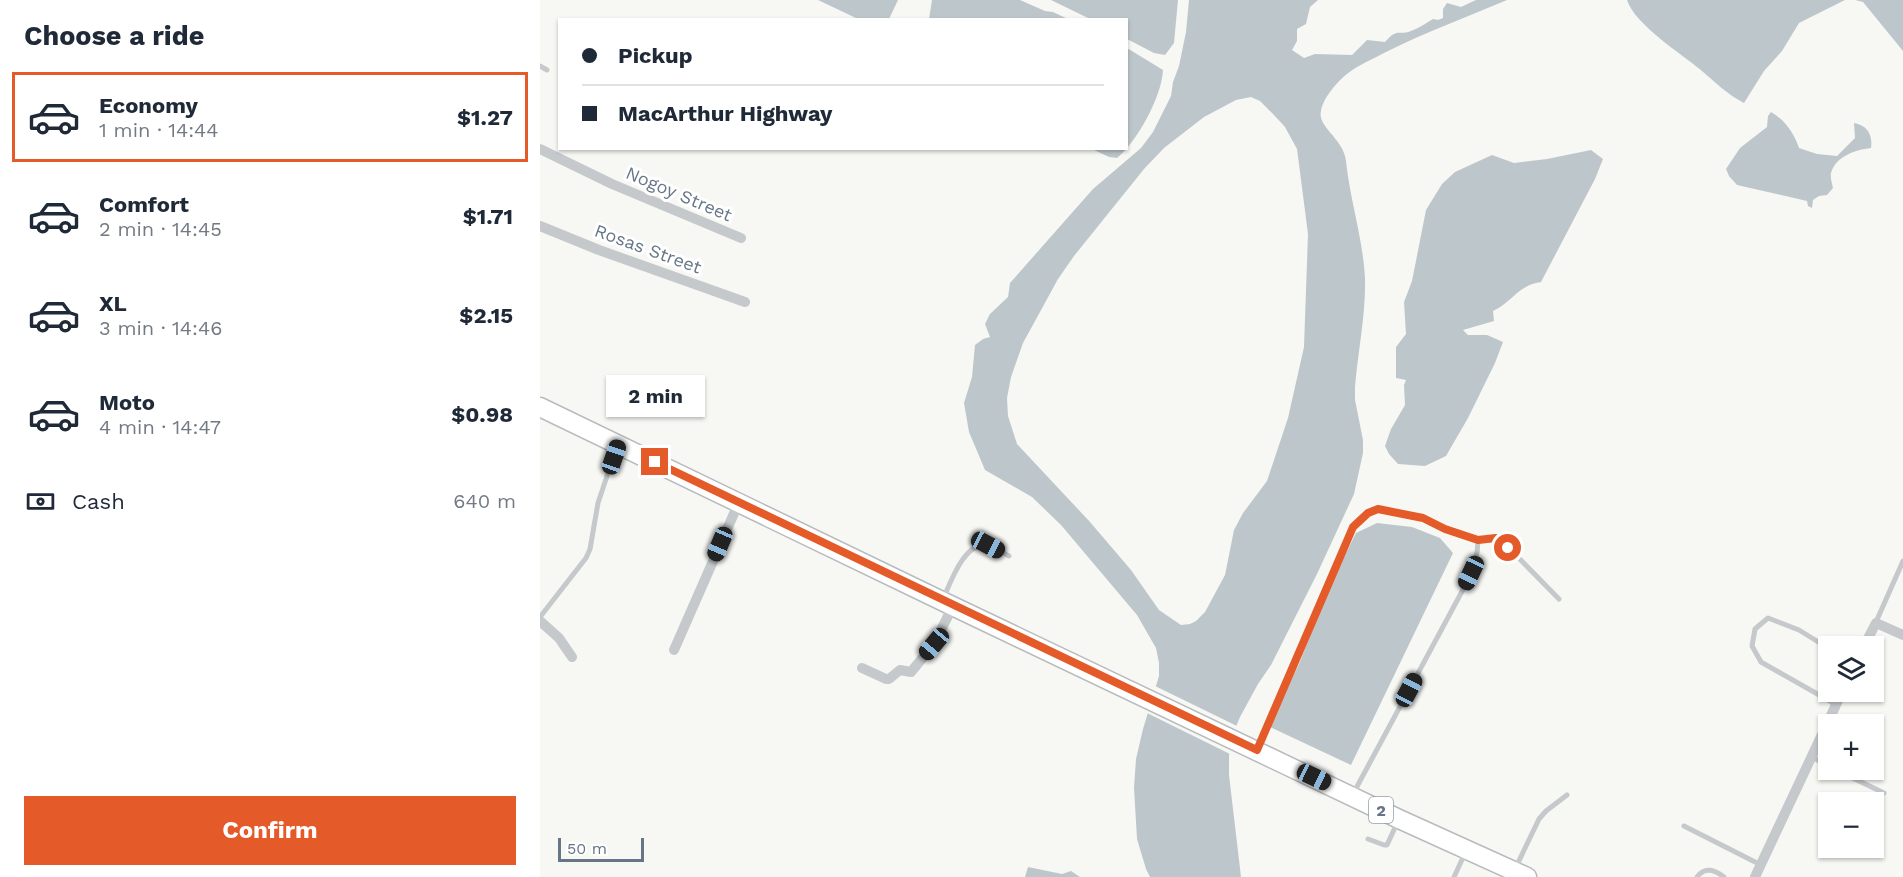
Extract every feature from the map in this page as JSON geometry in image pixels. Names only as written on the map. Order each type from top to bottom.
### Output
[{"type":"highway","name":"2","points":[[540,407],[1399,819],[1520,874]]},
{"type":"street","name":"Nogoy Street","points":[[540,149],[612,184],[741,238]]},
{"type":"street","name":"Rosas Street","points":[[540,226],[599,250],[745,302]]},
{"type":"street","points":[[674,650],[739,502]]},
{"type":"street","points":[[862,668],[886,679],[900,670],[911,672],[934,644],[947,603]]},
{"type":"street","points":[[540,619],[559,638],[572,657]]},
{"type":"street","points":[[1869,636],[1876,623],[1903,634]]},
{"type":"street","points":[[1755,877],[1836,704]]},
{"type":"lane","points":[[540,66],[547,70]]},
{"type":"lane","points":[[540,619],[586,558],[590,549],[598,503],[618,445]]},
{"type":"lane","points":[[1257,750],[1353,527],[1368,513],[1378,509],[1423,518],[1445,529],[1478,540],[1496,538],[1502,541],[1559,599]]},
{"type":"lane","points":[[1353,795],[1466,584],[1476,562],[1478,540]]},
{"type":"lane","points":[[947,603],[957,568],[967,554],[975,548],[988,545],[1009,556]]},
{"type":"lane","points":[[1876,623],[1903,561]]},
{"type":"lane","points":[[1818,642],[1799,630],[1768,618],[1755,629],[1752,646],[1761,662],[1818,694]]},
{"type":"lane","points":[[1832,702],[1836,704]]},
{"type":"lane","points":[[1812,757],[1818,760]]},
{"type":"lane","points":[[1857,780],[1882,792]]},
{"type":"lane","points":[[1520,874],[1539,819],[1567,795]]},
{"type":"lane","points":[[1368,839],[1387,845],[1399,819]]},
{"type":"lane","points":[[1684,826],[1761,865]]},
{"type":"lane","points":[[1454,877],[1466,850]]},
{"type":"lane","points":[[1697,877],[1708,870],[1718,872],[1724,877]]},
{"type":"shaded area","points":[[818,0],[898,0],[889,18],[856,18]]},
{"type":"shaded area","points":[[932,0],[1020,0],[1066,18],[929,18]]},
{"type":"shaded area","points":[[1051,0],[1178,0],[1174,43],[1165,55],[1154,53],[1128,40],[1128,18],[1088,18]]},
{"type":"shaded area","points":[[1189,0],[1318,0],[1310,7],[1306,24],[1297,29],[1297,41],[1292,50],[1304,58],[1315,54],[1352,55],[1367,40],[1385,42],[1396,33],[1411,31],[1433,19],[1443,18],[1443,9],[1447,3],[1461,7],[1476,0],[1507,0],[1416,38],[1361,65],[1339,81],[1322,106],[1323,122],[1344,153],[1364,263],[1364,305],[1355,387],[1363,453],[1354,494],[1317,574],[1232,736],[1229,775],[1241,877],[1150,877],[1137,839],[1134,788],[1136,759],[1159,676],[1156,648],[1137,615],[1061,525],[1032,497],[985,470],[969,432],[964,403],[972,377],[975,345],[990,337],[985,324],[990,314],[1008,297],[1010,283],[1093,189],[1141,148],[1153,132],[1171,96],[1186,32]],"holes":[[[1251,97],[1260,101],[1285,127],[1297,149],[1308,234],[1304,347],[1288,418],[1267,481],[1243,513],[1234,530],[1225,575],[1205,612],[1196,621],[1181,625],[1159,610],[1131,570],[1090,522],[1017,444],[1008,416],[1007,398],[1011,377],[1023,343],[1058,279],[1144,169],[1164,148],[1204,117],[1236,100]]]},
{"type":"shaded area","points":[[1627,0],[1845,0],[1799,23],[1782,51],[1764,71],[1744,103],[1649,29],[1632,10]]},
{"type":"shaded area","points":[[1855,0],[1903,0],[1903,51],[1863,2]]},
{"type":"shaded area","points":[[1128,49],[1163,70],[1162,81],[1153,105],[1128,147]]},
{"type":"shaded area","points":[[1771,112],[1788,127],[1799,148],[1817,154],[1837,156],[1855,138],[1854,123],[1868,131],[1871,148],[1853,152],[1837,162],[1831,173],[1833,188],[1827,195],[1813,200],[1812,208],[1808,206],[1807,201],[1737,185],[1726,169],[1740,148],[1767,127],[1768,116]]},
{"type":"shaded area","points":[[1094,150],[1126,150],[1117,158]]},
{"type":"shaded area","points":[[1591,150],[1603,159],[1595,179],[1541,282],[1521,290],[1493,311],[1494,321],[1463,330],[1468,335],[1487,335],[1503,342],[1468,418],[1446,456],[1425,466],[1398,464],[1385,446],[1391,429],[1405,405],[1406,380],[1396,378],[1396,347],[1406,334],[1404,302],[1412,281],[1426,210],[1442,184],[1455,172],[1492,155],[1514,163]]},
{"type":"shaded area","points":[[1377,523],[1412,527],[1440,538],[1453,553],[1351,765],[1268,726],[1299,664],[1331,583],[1356,533]]},
{"type":"shaded area","points":[[1028,867],[1062,874],[1071,871],[1080,877],[1025,877]]},
{"type":"pier","points":[[1153,685],[1239,727],[1232,755],[1145,712]]},
{"type":"route","points":[[655,462],[1257,750],[1353,527],[1368,513],[1378,509],[1423,518],[1445,529],[1478,540],[1496,538],[1508,548]]}]
